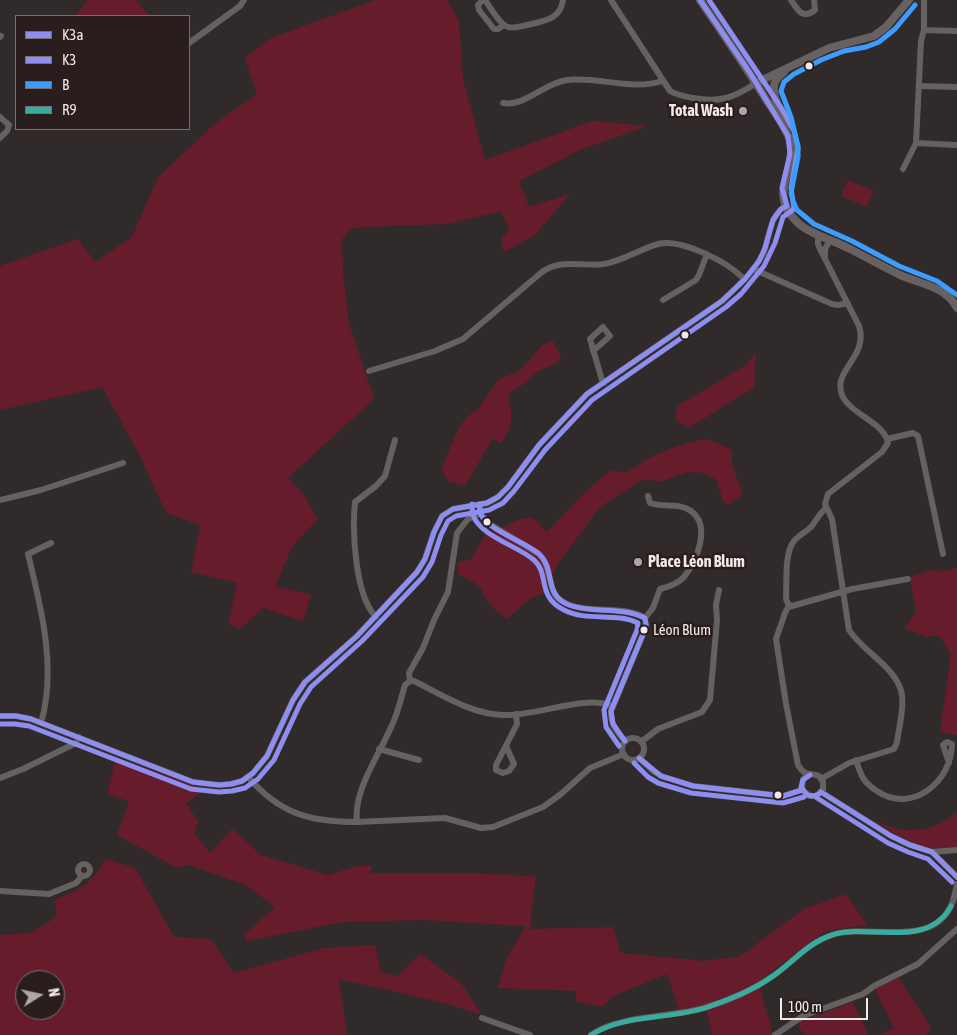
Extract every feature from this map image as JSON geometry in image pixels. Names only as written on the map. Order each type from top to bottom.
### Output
[{"type":"main road","points":[[700,0],[786,131]]},
{"type":"main road","points":[[756,83],[829,48],[869,38],[886,27],[910,0]]},
{"type":"main road","points":[[756,83],[764,86],[775,81],[782,73],[795,65]]},
{"type":"main road","points":[[775,81],[774,94],[784,119],[790,147],[782,188],[786,206],[799,224],[902,275],[943,292],[957,308]]},
{"type":"street","points":[[190,42],[240,6],[244,0]]},
{"type":"street","points":[[504,25],[494,29],[479,10],[478,5],[484,0],[504,25],[512,28],[548,20],[558,14],[563,0]]},
{"type":"street","points":[[611,0],[670,91],[680,96],[713,101],[728,98],[756,83]]},
{"type":"street","points":[[792,0],[801,14],[810,13],[815,10],[814,0]]},
{"type":"street","points":[[903,168],[916,142],[921,40],[924,30],[924,0]]},
{"type":"street","points":[[924,30],[957,31]]},
{"type":"street","points":[[503,103],[514,104],[551,84],[565,80],[574,79],[623,84],[648,84],[662,81]]},
{"type":"street","points":[[919,86],[957,87]]},
{"type":"street","points":[[0,117],[13,125],[0,138]]},
{"type":"street","points":[[916,142],[957,145]]},
{"type":"street","points":[[0,716],[16,716],[41,723],[194,782],[219,785],[231,784],[248,777],[261,765],[267,756],[293,700],[304,682],[358,636],[417,572],[425,558],[442,516],[453,509],[494,500],[503,493],[539,444],[587,394],[722,301],[753,269],[763,254],[777,212],[786,206]]},
{"type":"street","points":[[818,235],[818,244],[848,302],[859,326],[862,338],[859,350],[843,376],[842,396],[884,433],[887,439],[887,445],[882,452],[828,494],[825,499],[826,508],[832,520],[849,630],[894,677],[900,686],[902,698],[897,742],[894,749],[856,760],[833,770],[821,779]]},
{"type":"street","points":[[826,261],[825,249],[830,240]]},
{"type":"street","points":[[369,371],[435,351],[463,339],[542,272],[552,266],[610,263],[657,244],[670,242],[720,260],[744,279]]},
{"type":"street","points":[[663,300],[696,280],[707,254]]},
{"type":"street","points":[[753,269],[832,304],[838,305],[848,302]]},
{"type":"street","points":[[593,351],[604,383]]},
{"type":"street","points":[[887,439],[913,433],[918,436],[943,554]]},
{"type":"street","points":[[376,617],[368,606],[363,594],[354,543],[355,502],[386,476],[395,440]]},
{"type":"street","points":[[0,500],[42,490],[123,463]]},
{"type":"street","points":[[625,741],[610,716],[612,706],[644,632],[646,626],[645,618],[653,608],[660,589],[677,583],[691,566],[699,546],[702,531],[700,522],[692,511],[674,506],[650,503],[648,496]]},
{"type":"street","points":[[480,504],[480,513],[488,523],[542,557],[547,566],[554,594],[558,599],[576,607],[619,611],[640,615],[645,618]]},
{"type":"street","points":[[792,606],[788,604],[786,599],[788,557],[791,546],[808,529],[820,512],[826,508]]},
{"type":"street","points":[[410,681],[409,673],[423,648],[448,592],[458,533],[468,519],[480,513]]},
{"type":"street","points":[[41,723],[47,696],[46,649],[28,554],[51,543]]},
{"type":"street","points":[[802,790],[810,796],[816,796],[821,792],[823,785],[821,779],[815,775],[808,775],[798,765],[786,704],[776,639],[788,607],[842,592],[908,579]]},
{"type":"street","points":[[641,742],[658,729],[702,712],[710,700],[718,620],[716,605],[719,590]]},
{"type":"street","points":[[357,822],[357,812],[364,784],[379,749],[394,723],[405,685],[410,681],[414,681],[475,709],[504,715],[597,701],[604,702]]},
{"type":"street","points":[[592,697],[598,698],[612,706]]},
{"type":"street","points":[[506,746],[517,724],[516,714]]},
{"type":"street","points":[[0,778],[76,743],[79,737]]},
{"type":"street","points":[[634,738],[641,742],[643,752],[639,758],[632,760],[624,754],[622,749],[625,741],[634,738]]},
{"type":"street","points":[[379,749],[419,760]]},
{"type":"street","points":[[248,777],[260,791],[285,810],[313,817],[343,822],[445,818],[481,828],[492,826],[543,806],[561,794],[590,768],[624,754]]},
{"type":"street","points":[[639,758],[661,776],[693,786],[784,796],[802,790]]},
{"type":"street","points":[[856,760],[863,778],[869,784],[888,797],[904,799],[924,794],[934,787],[949,763]]},
{"type":"street","points":[[802,790],[803,780],[808,775]]},
{"type":"street","points":[[821,792],[891,836],[910,845],[932,852],[957,850]]},
{"type":"street","points":[[932,852],[957,878]]},
{"type":"street","points":[[0,891],[49,894],[76,883],[82,876]]},
{"type":"street","points":[[590,1035],[614,1024],[674,1016],[705,1008],[730,998],[753,988],[773,976],[803,951],[833,934],[851,931],[906,932],[931,926],[945,916],[956,899],[957,884]]},
{"type":"street","points":[[775,1035],[803,1016],[863,994],[874,986],[918,964],[957,929]]},
{"type":"street","points":[[482,1018],[530,1035]]},
{"type":"shaded area","points":[[88,0],[135,0],[149,15],[76,15]]},
{"type":"shaded area","points":[[375,0],[447,0],[459,21],[463,80],[485,160],[592,121],[648,126],[582,149],[519,181],[529,207],[570,194],[535,235],[504,252],[501,240],[509,229],[501,211],[447,224],[362,227],[351,229],[342,239],[343,273],[349,324],[374,399],[288,478],[304,495],[318,519],[293,545],[275,586],[311,595],[303,621],[263,608],[240,629],[228,624],[237,583],[191,572],[200,525],[166,513],[139,454],[102,387],[0,410],[0,266],[78,239],[95,262],[132,237],[158,177],[218,121],[257,94],[245,58],[271,38]]},
{"type":"shaded area","points":[[848,180],[874,191],[867,207],[841,196]]},
{"type":"shaded area","points":[[553,341],[561,356],[558,362],[535,373],[524,384],[509,393],[511,419],[508,431],[501,444],[493,438],[465,486],[448,481],[442,470],[459,427],[467,417],[479,408],[499,379],[519,371],[543,345]]},
{"type":"shaded area","points":[[756,352],[754,387],[689,428],[675,420],[677,406],[745,366]]},
{"type":"shaded area","points":[[708,439],[732,450],[732,465],[743,494],[728,505],[723,501],[717,480],[704,473],[688,472],[663,481],[642,480],[600,507],[559,562],[544,593],[531,598],[507,619],[493,608],[485,598],[481,588],[457,574],[458,562],[470,560],[485,536],[518,520],[532,517],[547,532],[585,492],[611,470],[625,473],[665,451],[686,443]]},
{"type":"shaded area","points":[[957,568],[957,735],[940,732],[951,654],[939,635],[926,637],[904,628],[916,613],[910,577],[935,569],[936,572]]},
{"type":"shaded area","points":[[116,757],[205,790],[186,803],[198,821],[195,834],[210,853],[232,829],[261,855],[328,875],[357,866],[372,866],[370,873],[536,875],[530,929],[613,927],[621,953],[704,961],[740,956],[804,909],[846,894],[867,925],[826,931],[758,981],[773,1035],[712,1035],[705,1005],[679,1010],[667,974],[613,996],[602,1007],[576,1001],[576,991],[498,988],[506,960],[526,926],[424,920],[343,922],[246,941],[244,935],[275,907],[246,885],[188,865],[177,868],[117,835],[129,801],[107,794]]},
{"type":"shaded area","points":[[957,811],[957,847],[943,849],[923,847],[878,822],[895,828],[919,830],[946,820]]},
{"type":"shaded area","points":[[106,859],[135,868],[174,937],[211,939],[234,973],[324,948],[375,945],[381,972],[397,976],[420,954],[461,983],[482,1015],[449,1004],[339,979],[347,1035],[0,1035],[0,935],[31,933],[56,917],[55,900],[85,885]]},
{"type":"shaded area","points":[[898,977],[931,1028],[927,1035],[879,1035],[894,1028],[875,989]]},
{"type":"shaded area","points":[[853,1002],[868,1035],[805,1035],[800,1029],[799,1022]]},
{"type":"transit line","name":"K3a","points":[[700,0],[750,73],[788,136],[790,154],[782,188],[787,206]]},
{"type":"transit line","name":"K3","points":[[0,724],[29,726],[191,789],[219,792],[245,788],[258,779],[274,760],[300,704],[311,687],[362,641],[423,577],[432,562],[448,521],[456,516],[489,510],[503,503],[545,450],[592,400],[726,307],[741,294],[764,266],[775,243],[783,217],[794,209],[791,188],[798,148],[794,131],[782,109],[709,0]]},
{"type":"transit line","name":"B","points":[[915,5],[895,29],[879,42],[866,47],[844,51],[821,60],[794,74],[784,82],[781,91],[791,117],[798,146],[798,157],[791,193],[797,210],[814,224],[852,241],[899,266],[937,281],[957,295]]},
{"type":"transit line","name":"K3a","points":[[0,716],[16,716],[31,719],[193,782],[219,785],[242,781],[253,773],[267,756],[293,700],[305,682],[357,636],[417,572],[425,559],[434,532],[442,516],[453,509],[487,503],[498,497],[508,487],[539,445],[587,394],[722,301],[745,279],[759,261],[773,220],[781,209],[787,206]]},
{"type":"transit line","name":"K3","points":[[472,504],[473,515],[483,529],[527,555],[539,566],[546,592],[555,604],[573,614],[620,618],[638,623],[637,630],[604,710],[606,727],[619,746]]},
{"type":"transit line","name":"K3a","points":[[480,504],[480,512],[489,524],[539,554],[544,560],[553,588],[561,601],[578,608],[627,612],[645,618],[644,632],[611,711],[613,724],[625,741]]},
{"type":"transit line","name":"K3a","points":[[639,758],[661,776],[693,786],[783,796],[802,790]]},
{"type":"transit line","name":"K3","points":[[634,763],[648,777],[658,783],[691,793],[783,803],[804,797]]},
{"type":"transit line","name":"K3a","points":[[810,775],[803,780],[801,787],[807,795],[819,794]]},
{"type":"transit line","name":"K3a","points":[[821,792],[891,836],[932,852],[957,877]]},
{"type":"transit line","name":"K3","points":[[817,798],[888,843],[928,859],[952,882]]},
{"type":"transit line","name":"R9","points":[[591,1035],[619,1023],[679,1014],[708,1007],[758,986],[780,971],[808,947],[824,938],[845,932],[904,932],[918,930],[931,926],[942,918],[951,906]]},
{"type":"place","name":"Total Wash","points":[[743,111]]},
{"type":"place","name":"Place Léon Blum","points":[[638,562]]},
{"type":"place","name":"Léon Blum","points":[[644,630]]}]
